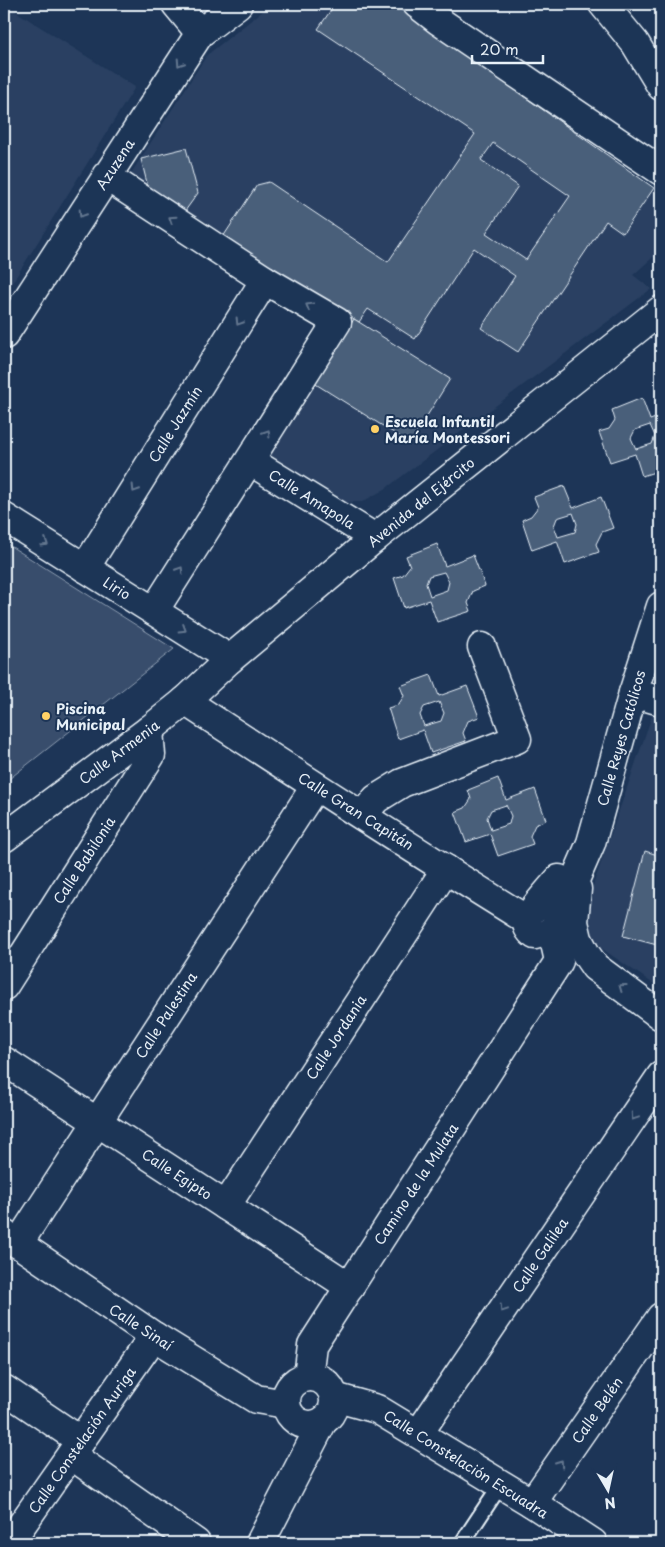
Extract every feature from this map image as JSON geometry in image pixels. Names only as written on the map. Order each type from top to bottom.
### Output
[{"type":"street","points":[[176,4],[200,33]]},
{"type":"street","name":"Azuzena","points":[[4,335],[200,33],[238,4]]},
{"type":"street","points":[[417,4],[439,21],[660,170]]},
{"type":"street","points":[[603,4],[635,44],[661,86]]},
{"type":"street","points":[[106,176],[265,280],[337,322],[154,612]]},
{"type":"street","name":"Calle Jazmín","points":[[85,568],[265,280]]},
{"type":"street","name":"Avenida del Ejército","points":[[230,659],[375,538],[661,310]]},
{"type":"street","name":"Calle Amapola","points":[[250,460],[375,538]]},
{"type":"street","name":"Lirio","points":[[4,517],[230,659]]},
{"type":"street","name":"Calle Reyes Católicos","points":[[544,921],[577,863],[661,606]]},
{"type":"street","points":[[364,815],[376,798],[402,783],[517,739],[482,647]]},
{"type":"street","name":"Calle Armenia","points":[[4,838],[149,730],[185,701],[230,659]]},
{"type":"street","points":[[633,693],[661,701]]},
{"type":"street","name":"Calle Gran Capitán","points":[[185,701],[493,899],[544,921],[578,939]]},
{"type":"street","name":"Calle Babilonia","points":[[4,986],[152,755],[149,730]]},
{"type":"street","name":"Calle Palestina","points":[[11,1239],[97,1121],[315,786]]},
{"type":"street","points":[[493,899],[509,898],[537,890],[577,863]]},
{"type":"street","points":[[577,863],[574,922],[578,939],[586,954],[595,967],[661,1016]]},
{"type":"street","name":"Calle Jordania","points":[[226,1206],[446,869]]},
{"type":"street","name":"Camino de la Mulata","points":[[308,1377],[312,1345],[559,961],[544,921]]},
{"type":"street","name":"Calle Egipto","points":[[4,1061],[350,1287]]},
{"type":"street","name":"Calle Galilea","points":[[419,1433],[661,1076]]},
{"type":"street","name":"Calle Sinaí","points":[[11,1239],[154,1336],[256,1399],[286,1404]]},
{"type":"street","name":"Calle Belén","points":[[532,1504],[661,1317]]},
{"type":"street","name":"Calle Constelación Auriga","points":[[9,1543],[154,1336]]},
{"type":"street","points":[[260,1543],[328,1409],[332,1390],[322,1380],[308,1377],[301,1378],[294,1383],[286,1396],[288,1411],[293,1418],[308,1425],[316,1424],[328,1409]]},
{"type":"street","points":[[4,1389],[196,1543]]},
{"type":"street","name":"Calle Constelación Escuadra","points":[[328,1409],[377,1409],[419,1433],[593,1543]]},
{"type":"lane","points":[[462,1543],[501,1484]]},
{"type":"shaded area","points":[[4,4],[135,87],[4,296]]},
{"type":"shaded area","points":[[272,4],[370,4],[654,188],[661,203],[661,250],[633,275],[651,289],[385,489],[362,502],[339,502],[267,457],[354,319],[223,237],[130,175],[207,55]]},
{"type":"shaded area","name":"Piscina Municipal","points":[[4,542],[174,649],[4,783]]},
{"type":"shaded area","points":[[653,713],[661,715],[661,989],[601,948],[586,923],[587,903]]},
{"type":"building","points":[[335,4],[393,4],[654,188],[623,233],[606,221],[518,352],[481,328],[515,276],[474,248],[415,339],[368,309],[359,322],[223,237],[257,185],[269,182],[388,262],[475,134],[318,29]],"holes":[[[493,143],[570,196],[526,260],[486,233],[518,186],[481,160]]]},
{"type":"building","points":[[186,148],[198,193],[185,211],[148,187],[141,159]]},
{"type":"building","points":[[354,319],[450,379],[410,443],[314,383]]},
{"type":"building","points":[[642,398],[650,420],[661,416],[661,470],[642,476],[635,454],[610,462],[599,432],[609,429],[615,420],[612,410]],"holes":[[[650,425],[655,436],[652,444],[636,449],[631,438],[635,430]]]},
{"type":"building","points":[[564,486],[573,508],[601,497],[613,528],[602,532],[596,544],[599,552],[565,564],[557,541],[532,550],[522,520],[531,516],[538,507],[534,497]],"holes":[[[573,513],[577,524],[575,532],[558,537],[554,526],[557,518]]]},
{"type":"building","points":[[437,544],[445,566],[473,555],[485,586],[473,591],[468,603],[471,611],[437,622],[429,600],[404,608],[394,578],[403,575],[410,566],[406,556]],"holes":[[[444,572],[449,582],[447,590],[430,596],[426,584],[429,576]]]},
{"type":"building","points":[[431,675],[439,696],[467,686],[479,717],[468,721],[463,733],[466,741],[431,753],[423,730],[398,739],[388,708],[398,705],[404,696],[400,686]],"holes":[[[439,702],[444,713],[441,721],[424,726],[420,715],[424,707]]]},
{"type":"building","points":[[498,778],[506,800],[535,789],[546,820],[535,825],[530,836],[533,844],[498,856],[490,834],[466,842],[455,812],[465,808],[471,799],[468,790]],"holes":[[[506,805],[511,816],[509,824],[491,830],[487,818],[491,810]]]},
{"type":"building","points":[[645,851],[661,856],[661,927],[657,945],[623,936]]},
{"type":"place","name":"Escuela Infantil María Montessori","points":[[375,429]]},
{"type":"place","name":"Piscina Municipal","points":[[46,716]]}]
